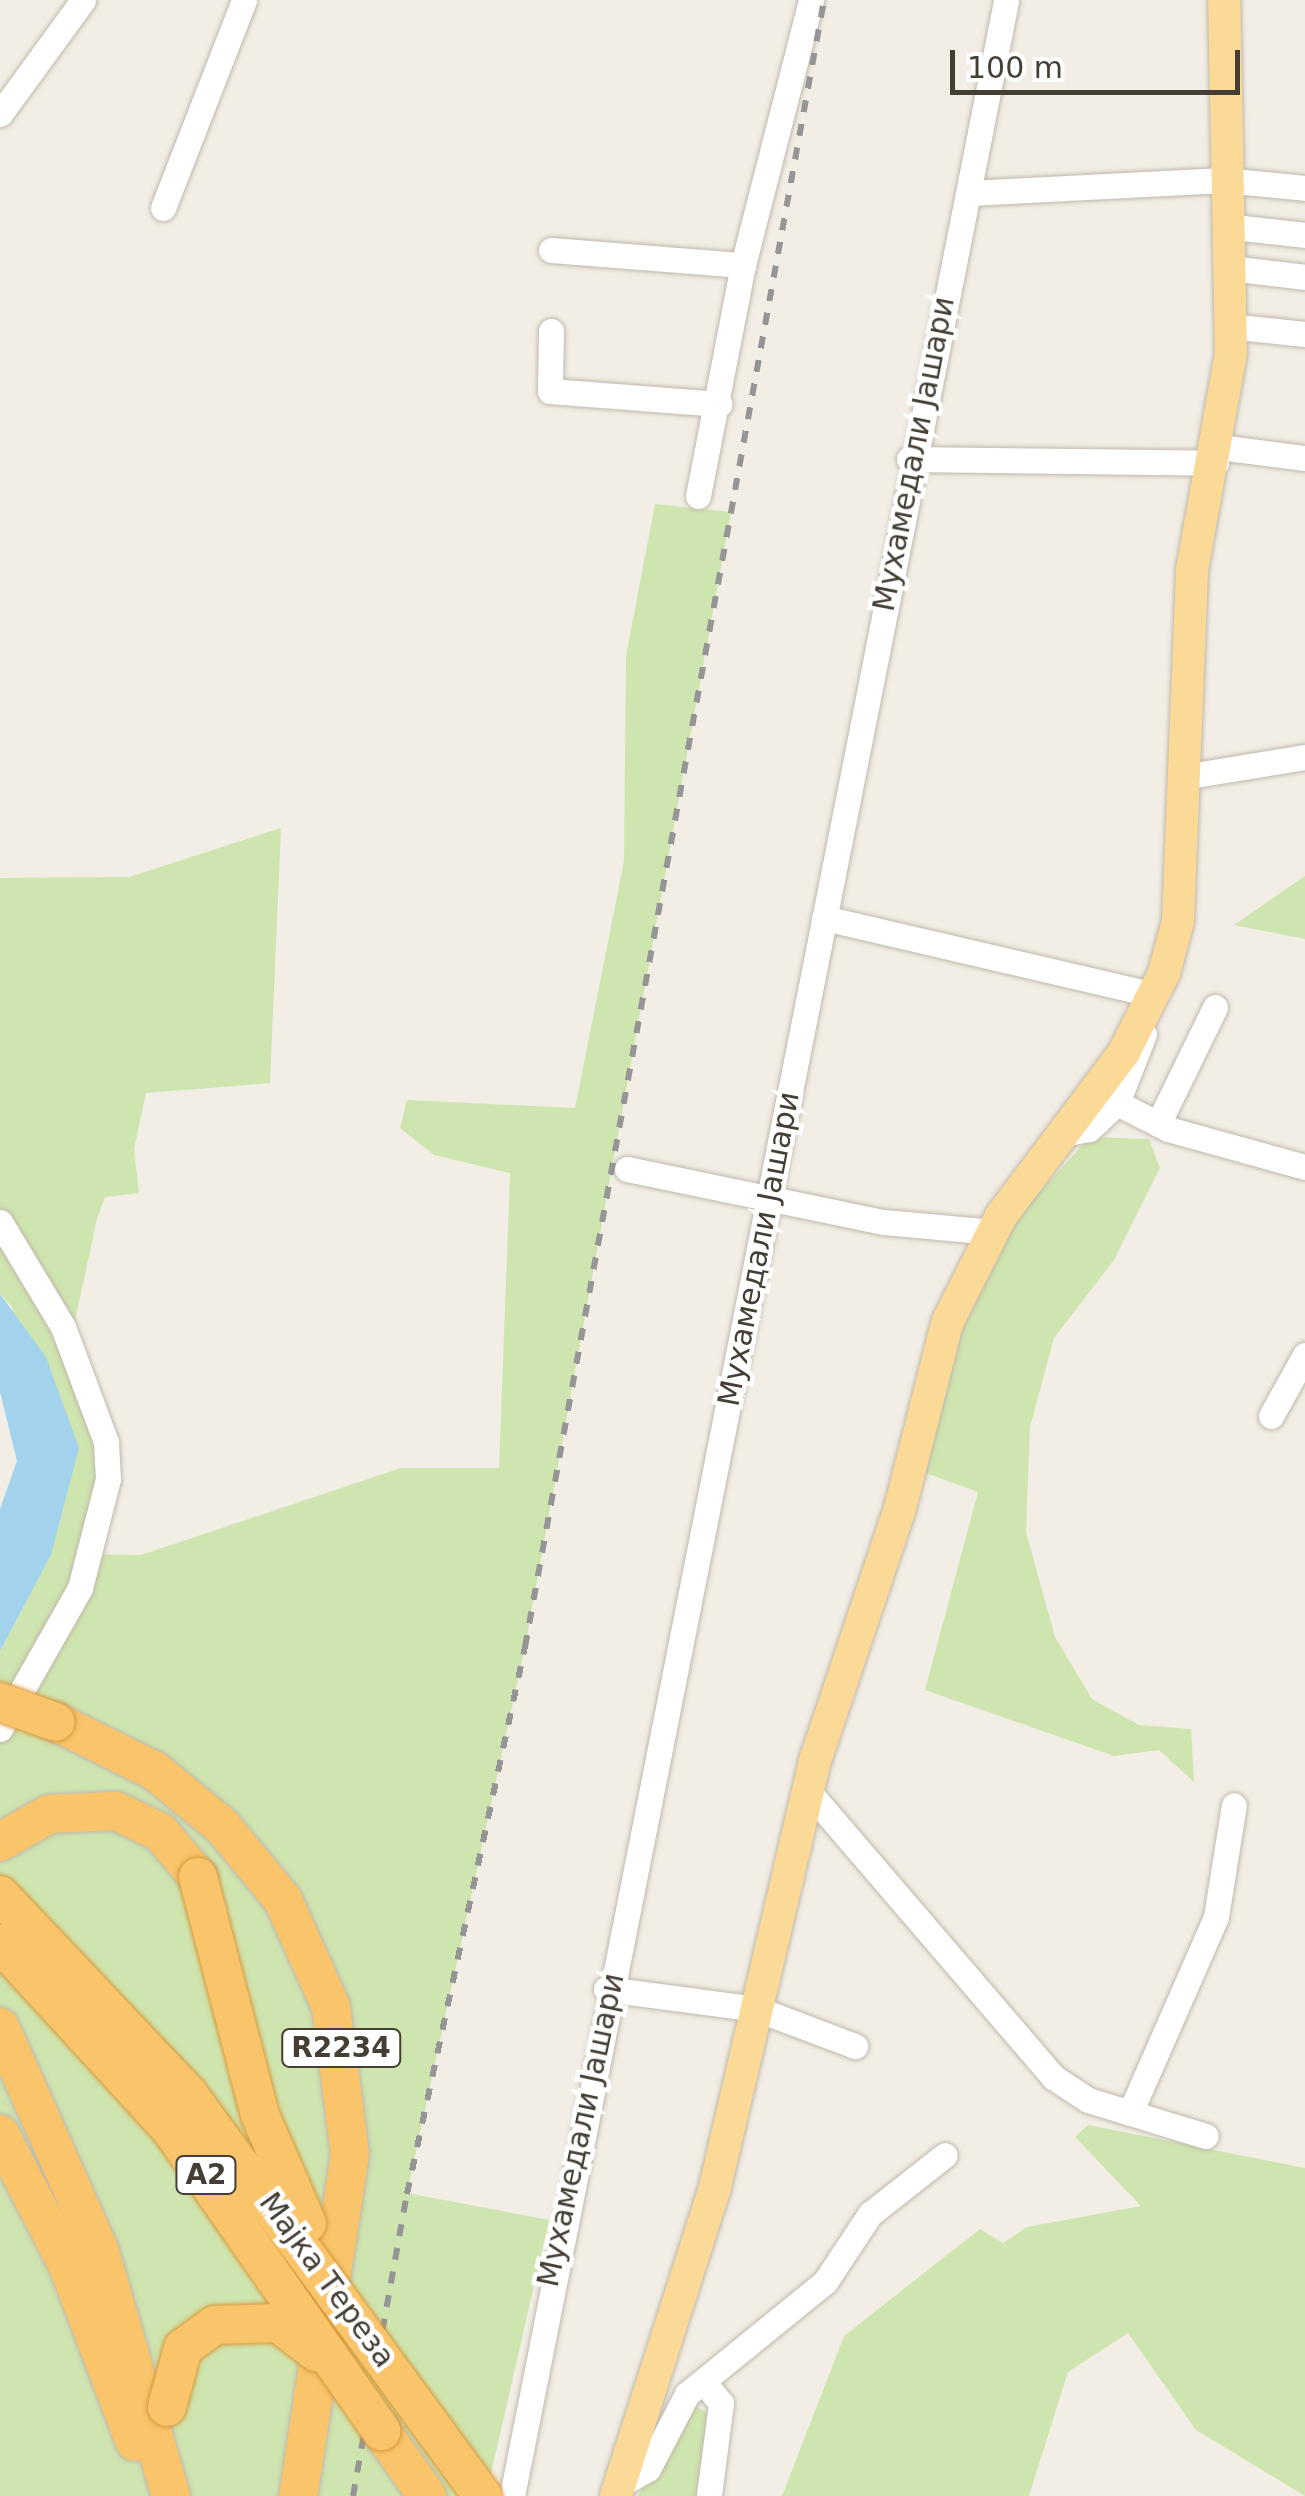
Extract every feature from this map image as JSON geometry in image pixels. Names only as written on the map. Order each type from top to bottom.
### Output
[{"type":"highway","name":"R2234","points":[[0,1702],[56,1722],[154,1771],[222,1826],[283,1900],[331,2006],[350,2154],[298,2496]]},
{"type":"highway","name":"R2234","points":[[0,1842],[48,1814],[106,1810],[160,1832],[198,1877],[260,2115],[363,2327]]},
{"type":"highway","name":"Мајка Тереза","points":[[0,1895],[179,2084],[363,2327],[482,2496]]},
{"type":"highway","name":"Мајка Тереза","points":[[0,1943],[172,2131],[427,2496]]},
{"type":"highway","points":[[0,2028],[106,2268],[171,2496]]},
{"type":"highway","points":[[0,2134],[86,2307],[150,2496]]},
{"type":"highway","points":[[188,2496],[167,2406],[176,2362],[193,2338],[227,2320],[266,2320],[309,2344],[380,2431]]},
{"type":"main road","points":[[618,2491],[715,2187],[808,1791],[899,1512],[946,1323],[994,1232],[1151,1002],[1178,922],[1192,570],[1218,455],[1229,326],[1224,0]]},
{"type":"street","points":[[0,114],[29,65],[83,0]]},
{"type":"street","points":[[163,208],[244,0]]},
{"type":"street","points":[[698,496],[720,404],[743,265],[811,0]]},
{"type":"street","name":"Мухамедали Јашари","points":[[512,2496],[606,1989],[645,1848],[664,1692],[769,1202],[908,459],[969,194],[1006,0]]},
{"type":"street","points":[[969,194],[1224,180],[1305,188]]},
{"type":"street","points":[[1225,226],[1305,235]]},
{"type":"street","points":[[551,250],[743,265]]},
{"type":"street","points":[[1230,268],[1305,276]]},
{"type":"street","points":[[1229,326],[1305,334]]},
{"type":"street","points":[[552,331],[550,391],[720,404]]},
{"type":"street","points":[[908,459],[1218,455],[1305,458]]},
{"type":"street","points":[[1183,777],[1305,757]]},
{"type":"street","points":[[824,918],[1151,1002],[1117,1103],[1089,1129],[1063,1134]]},
{"type":"street","points":[[1158,1124],[1215,1007]]},
{"type":"street","points":[[1117,1103],[1158,1124],[1305,1167]]},
{"type":"street","points":[[628,1169],[769,1202],[994,1232]]},
{"type":"street","points":[[0,1222],[64,1327],[106,1442],[108,1479],[80,1588],[0,1729]]},
{"type":"street","points":[[1270,1416],[1305,1356]]},
{"type":"street","points":[[808,1791],[1053,2077],[1130,2113],[1206,2136]]},
{"type":"street","points":[[1130,2113],[1216,1916],[1234,1805]]},
{"type":"street","points":[[606,1989],[757,2009],[855,2046]]},
{"type":"street","points":[[618,2491],[648,2468],[686,2394],[707,2386],[749,2337],[826,2282],[870,2214],[945,2155]]},
{"type":"street","points":[[707,2386],[721,2403],[709,2496]]},
{"type":"green space","points":[[655,504],[731,512],[525,1647],[407,2193],[549,2220],[486,2496],[0,2496],[0,1651],[51,1555],[12,1307],[0,1294],[0,878],[129,877],[281,828],[270,1083],[146,1093],[134,1149],[139,1193],[105,1197],[97,1219],[70,1344],[106,1442],[86,1554],[141,1555],[401,1468],[499,1468],[510,1173],[434,1155],[400,1128],[407,1100],[575,1108],[624,861],[626,656]]},
{"type":"green space","points":[[1305,876],[1305,939],[1234,925]]},
{"type":"green space","points":[[1090,1137],[1149,1139],[1160,1168],[1114,1260],[1054,1338],[1030,1427],[1026,1532],[1055,1637],[1092,1699],[1139,1725],[1191,1729],[1194,1782],[1159,1750],[1114,1756],[925,1690],[978,1492],[920,1471],[960,1316],[1012,1222]]},
{"type":"green space","points":[[1088,2125],[1305,2168],[1305,2496],[1196,2430],[1128,2333],[1068,2372],[1029,2496],[782,2496],[844,2336],[980,2229],[1003,2243],[1027,2227],[1141,2206],[1075,2137]]},
{"type":"green space","points":[[685,2402],[709,2413],[700,2496],[638,2496]]},
{"type":"water","points":[[0,1294],[46,1357],[79,1448],[51,1555],[0,1651],[0,1509],[17,1461],[0,1392]]},
{"type":"railway","points":[[353,2496],[407,2194],[525,1647],[824,0]]}]
